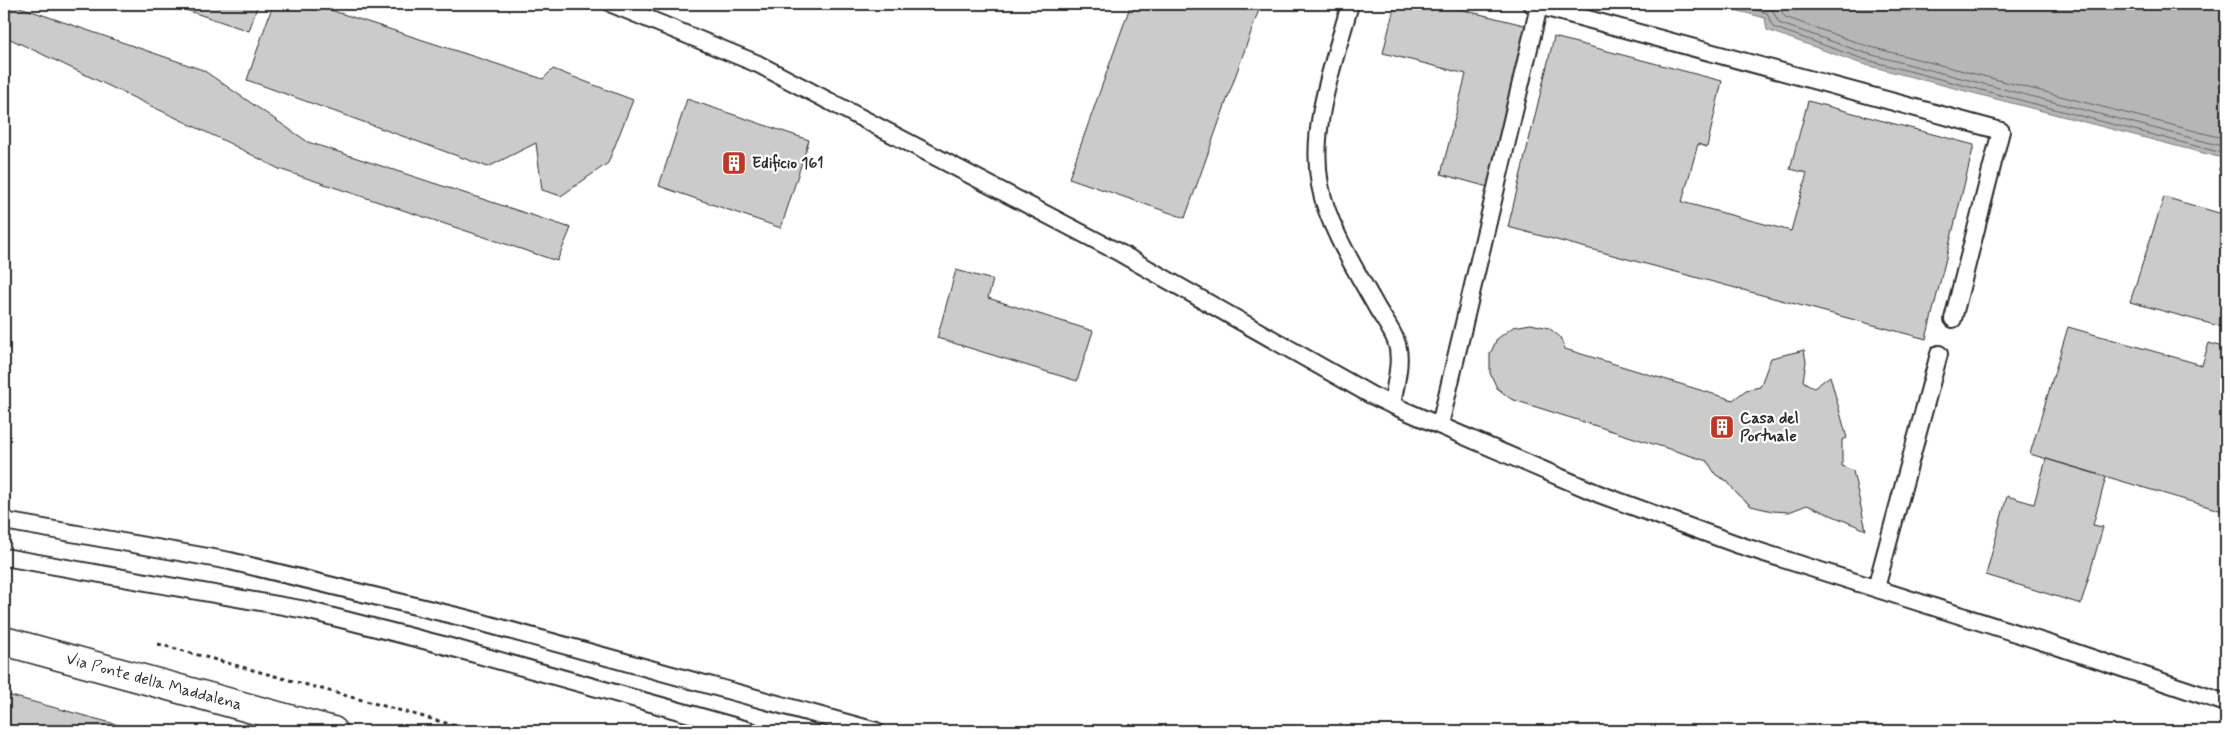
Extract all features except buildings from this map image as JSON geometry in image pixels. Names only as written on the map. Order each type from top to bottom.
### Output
[{"type":"street","name":"Via Ponte della Maddalena","points":[[4,641],[266,722],[333,731]]},
{"type":"lane","points":[[612,4],[758,64],[1120,253],[1371,395],[1599,494],[1739,544],[2226,703]]},
{"type":"lane","points":[[1350,4],[1324,101],[1318,138],[1317,163],[1325,208],[1396,342],[1398,369],[1392,404]]},
{"type":"lane","points":[[1440,425],[1536,5],[2001,131],[1953,319]]},
{"type":"lane","points":[[1876,588],[1939,354]]},
{"type":"lane","points":[[4,521],[248,566],[465,618],[876,731]]},
{"type":"lane","points":[[4,557],[306,610],[443,645],[751,731]]},
{"type":"path","points":[[2220,171],[2226,102]]},
{"type":"path","points":[[158,644],[475,731]]},
{"type":"water","points":[[1712,4],[2226,4],[2226,159],[1862,64],[1767,30],[1765,18]]},
{"type":"place","name":"Edificio 161","points":[[734,163]]},
{"type":"place","name":"Casa del Portuale","points":[[1722,427]]}]
